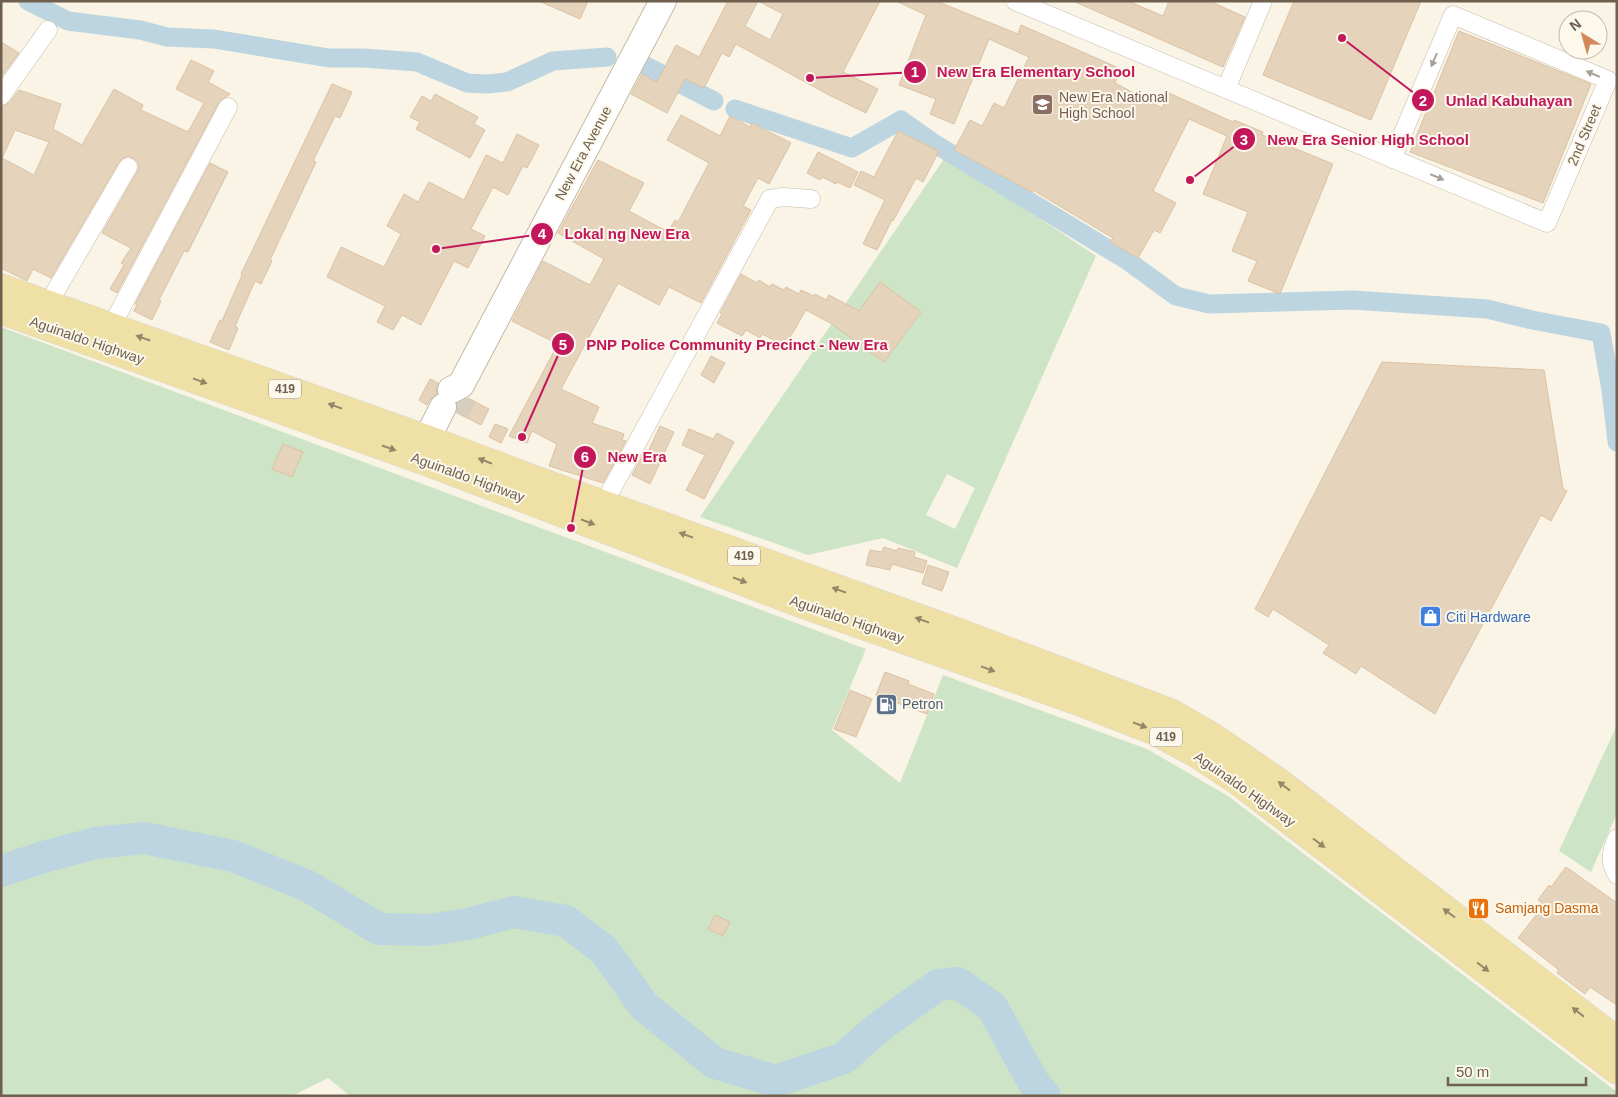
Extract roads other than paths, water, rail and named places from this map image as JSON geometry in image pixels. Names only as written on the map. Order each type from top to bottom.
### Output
[{"type":"main road","name":"Aguinaldo Highway","points":[[1,288],[111,327],[431,448],[654,535],[797,602],[1075,700],[1155,731],[1199,755],[1368,865],[1617,1041]]},
{"type":"main road","name":"Aguinaldo Highway","points":[[1,310],[603,505],[654,535]]},
{"type":"main road","name":"Aguinaldo Highway","points":[[1368,865],[1617,1070]]},
{"type":"street","name":"New Era Avenue","points":[[431,448],[455,398],[664,1]]},
{"type":"street","name":"2nd Street","points":[[1015,1],[1392,159],[1547,223],[1608,80],[1453,15],[1392,159]]},
{"type":"street","points":[[1226,89],[1264,1]]},
{"type":"street","points":[[1,96],[48,30]]},
{"type":"street","points":[[111,327],[228,107]]},
{"type":"street","points":[[48,304],[128,167]]},
{"type":"street","points":[[603,505],[770,199],[783,197],[811,199]]},
{"type":"street","points":[[1614,870],[1614,845],[1617,838]]},
{"type":"waterway","points":[[28,1],[68,21],[140,30],[167,37],[214,39],[329,58],[364,58],[417,62],[467,83],[507,82],[553,61],[607,57]]},
{"type":"waterway","points":[[642,64],[714,101]]},
{"type":"waterway","points":[[735,109],[852,148],[901,120],[932,142],[1128,261],[1176,296],[1209,304],[1353,300],[1487,309],[1601,333],[1611,390],[1617,442]]},
{"type":"waterway","points":[[1,871],[96,843],[144,838],[233,856],[308,886],[379,929],[428,930],[468,924],[514,912],[566,921],[604,950],[644,1006],[715,1063],[776,1081],[844,1058],[879,1027],[938,985],[958,983],[992,1007],[1034,1083],[1045,1096]]},
{"type":"tunnel","points":[[456,413],[464,396]]},
{"type":"place","name":"Unlad Kabuhayan","points":[[1342,38]]},
{"type":"place","name":"New Era Elementary School","points":[[810,78]]},
{"type":"place","name":"New Era National High School","points":[[1043,105]]},
{"type":"place","name":"New Era Senior High School","points":[[1190,180]]},
{"type":"place","name":"Lokal ng New Era","points":[[436,249]]},
{"type":"place","name":"PNP Police Community Precinct - New Era","points":[[522,437]]},
{"type":"place","name":"New Era","points":[[571,528]]},
{"type":"place","name":"Citi Hardware","points":[[1430,617]]},
{"type":"place","name":"Petron","points":[[886,704]]},
{"type":"place","name":"Samjang Dasma","points":[[1479,908]]}]
